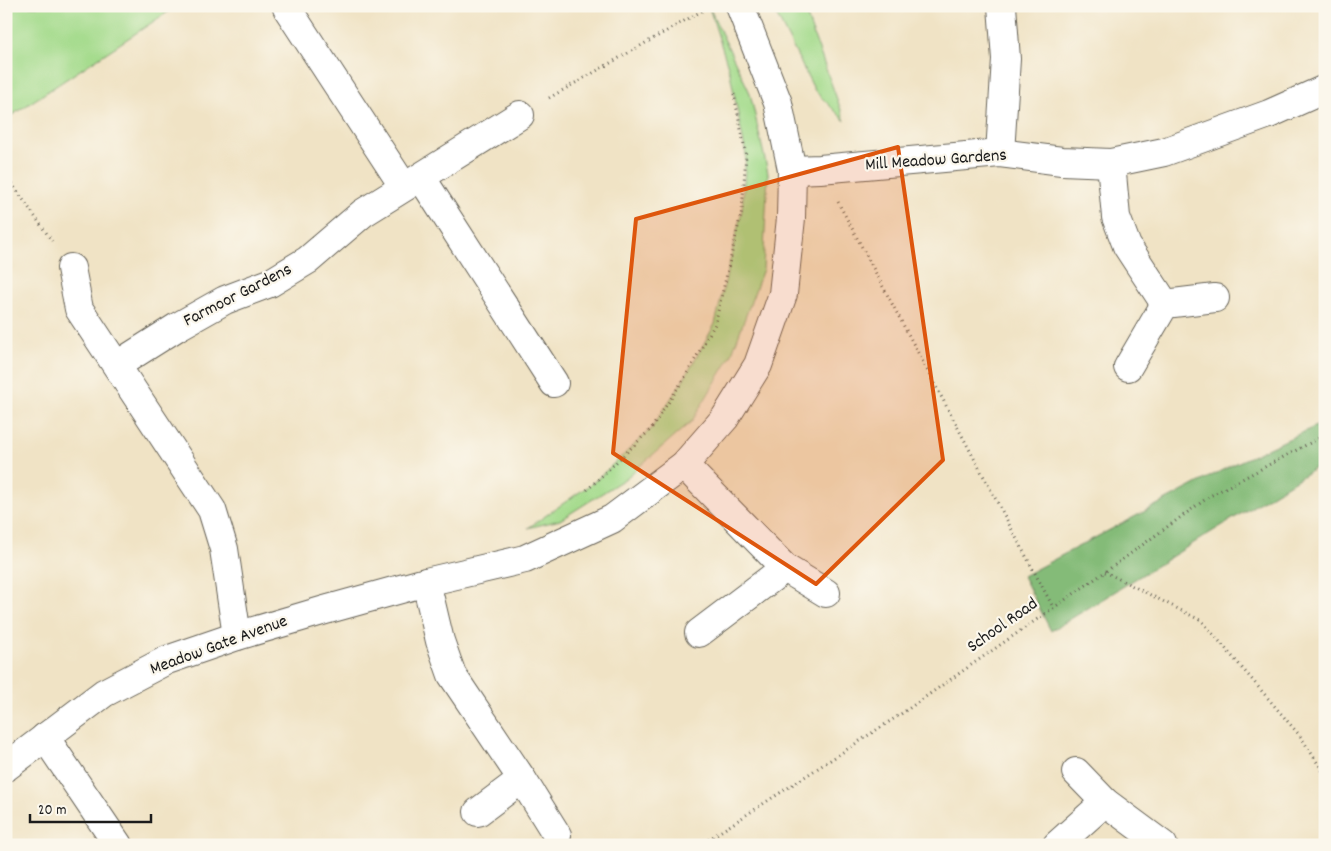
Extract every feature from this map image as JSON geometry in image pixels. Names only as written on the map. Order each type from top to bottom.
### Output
[{"type":"street","name":"Meadow Gate Avenue","points":[[6,767],[112,689],[168,660],[237,636],[426,582],[525,559],[612,519],[684,465],[725,418],[758,365],[783,294],[791,218],[792,170],[778,103],[740,6]]},
{"type":"street","points":[[1000,153],[1006,59],[1002,6]]},
{"type":"street","points":[[287,8],[554,383]]},
{"type":"street","name":"Mill Meadow Gardens","points":[[792,170],[1000,153],[1062,161],[1111,162],[1164,152],[1269,114],[1325,89]]},
{"type":"street","name":"Farmoor Gardens","points":[[117,365],[177,327],[225,300],[270,283],[308,260],[363,213],[520,115]]},
{"type":"street","points":[[1111,162],[1116,216],[1127,246],[1165,304]]},
{"type":"street","points":[[71,268],[79,309],[212,510],[224,549],[237,636]]},
{"type":"street","points":[[1165,304],[1215,298]]},
{"type":"street","points":[[1128,367],[1165,304]]},
{"type":"street","points":[[684,465],[785,568],[826,593]]},
{"type":"street","points":[[699,633],[785,568]]},
{"type":"street","points":[[426,582],[440,641],[452,675],[522,779],[556,835]]},
{"type":"street","points":[[46,737],[118,845]]},
{"type":"street","points":[[1076,772],[1105,802],[1163,845]]},
{"type":"street","points":[[478,812],[522,779]]},
{"type":"street","points":[[1057,845],[1105,802]]},
{"type":"path","points":[[520,115],[710,6]]},
{"type":"path","points":[[583,494],[651,429],[685,377],[716,324],[742,210],[746,155],[734,92]]},
{"type":"path","points":[[820,169],[880,278],[1053,607]]},
{"type":"path","points":[[6,175],[71,268]]},
{"type":"path","name":"School Road","points":[[700,845],[898,716],[1105,572],[1210,496],[1325,435]]},
{"type":"path","points":[[1105,572],[1202,622],[1301,737],[1325,775]]},
{"type":"highlighted area","points":[[898,147],[943,460],[816,584],[613,453],[636,219]]},
{"type":"green space","points":[[6,6],[177,6],[6,119]]},
{"type":"green space","points":[[772,6],[803,6],[845,121],[815,91]]},
{"type":"green space","points":[[709,7],[750,93],[768,173],[763,269],[731,356],[692,421],[626,478],[560,520],[528,528],[594,482],[651,429],[685,377],[715,324],[742,210],[746,155],[730,73]]},
{"type":"green space","points":[[1325,422],[1325,462],[1051,631],[1023,576],[1230,466]]}]
